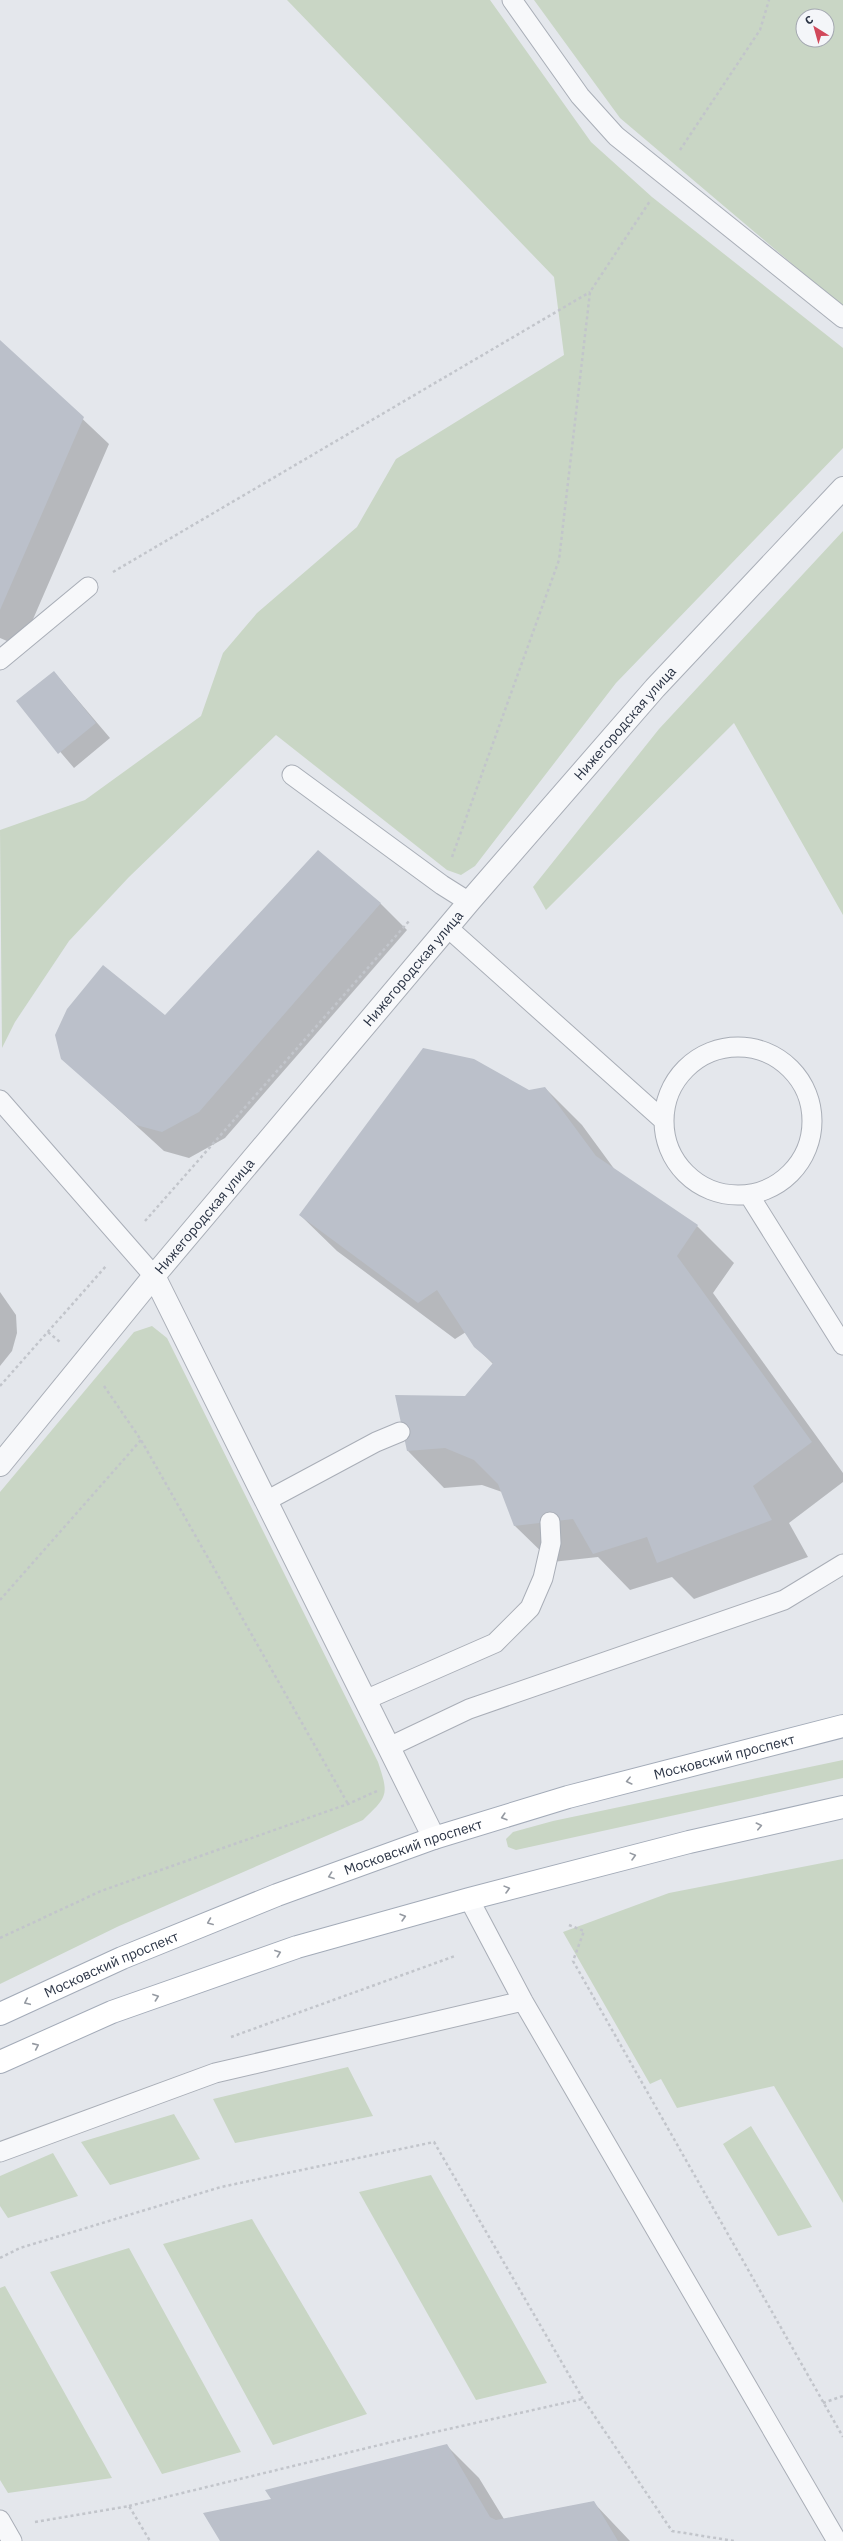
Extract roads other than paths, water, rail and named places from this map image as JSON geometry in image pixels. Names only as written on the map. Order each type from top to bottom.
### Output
[{"type":"main road","name":"Московский проспект","points":[[0,2014],[122,1958],[277,1895],[434,1838],[568,1797],[843,1726]]},
{"type":"main road","points":[[0,2062],[112,2012],[297,1947],[469,1899],[689,1842],[843,1807]]},
{"type":"street","name":"Нижегородская улица","points":[[0,1464],[154,1276],[447,927],[655,688],[843,488]]},
{"type":"street","points":[[154,1276],[434,1838]]},
{"type":"lane","points":[[512,0],[580,96],[616,136],[843,318]]},
{"type":"lane","points":[[0,660],[88,587]]},
{"type":"lane","points":[[292,775],[469,902]]},
{"type":"lane","points":[[447,927],[663,1120]]},
{"type":"lane","points":[[738,1046],[761,1050],[782,1060],[798,1077],[809,1098],[812,1123],[807,1148],[788,1174],[773,1186],[749,1195],[723,1194],[699,1185],[680,1168],[667,1145],[663,1120],[667,1097],[678,1076],[694,1060],[715,1050],[738,1046]]},
{"type":"lane","points":[[0,1100],[154,1276]]},
{"type":"lane","points":[[749,1195],[843,1345]]},
{"type":"lane","points":[[266,1501],[376,1442],[400,1432]]},
{"type":"lane","points":[[365,1700],[495,1643],[530,1608],[543,1578],[551,1543],[550,1522]]},
{"type":"lane","points":[[389,1747],[469,1709],[784,1600],[843,1564]]},
{"type":"lane","points":[[469,1899],[523,2001],[837,2541]]},
{"type":"lane","points":[[0,2152],[215,2073],[523,2001]]}]
